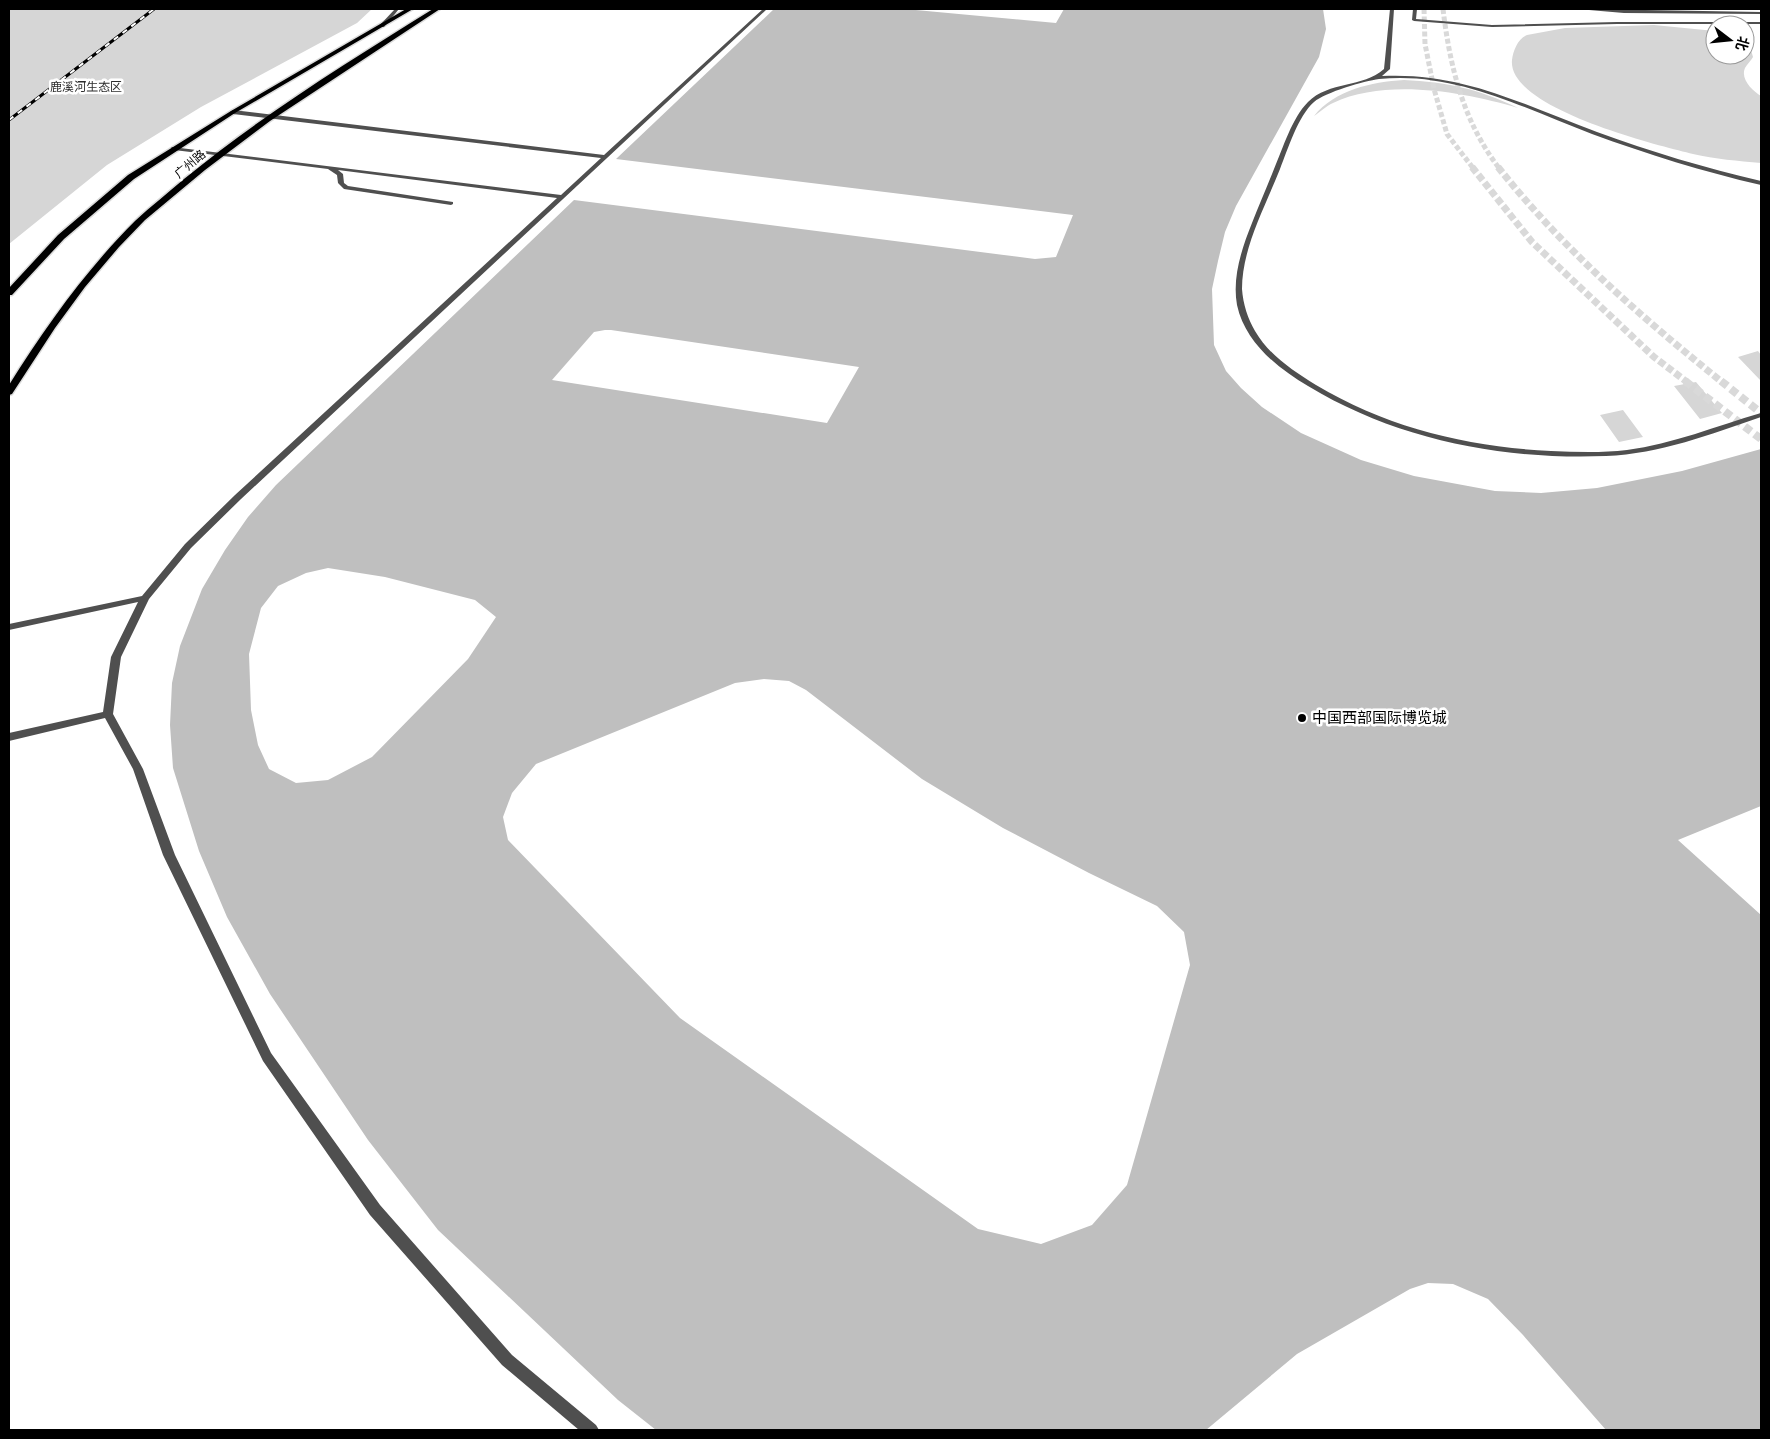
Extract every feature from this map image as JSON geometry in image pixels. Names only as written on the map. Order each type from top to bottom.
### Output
[{"type":"main road","name":"广州路","points":[[9,293],[68,231],[131,177],[233,112],[410,9]]},
{"type":"main road","name":"广州路","points":[[9,392],[64,309],[134,227],[220,153],[272,116],[437,9]]},
{"type":"street","points":[[382,26],[397,9]]},
{"type":"street","points":[[591,1430],[507,1360],[375,1210],[267,1057],[169,855],[138,769],[108,714],[116,657],[145,598],[188,546],[238,497],[765,9]]},
{"type":"street","points":[[1392,9],[1392,68]]},
{"type":"street","points":[[1415,9],[1414,20],[1492,26],[1617,23],[1761,23]]},
{"type":"street","points":[[1589,9],[1624,12],[1761,13]]},
{"type":"street","points":[[1371,79],[1392,68],[1426,78]]},
{"type":"street","points":[[1761,183],[1666,157],[1595,133],[1474,86],[1426,78],[1397,76],[1371,79],[1331,90],[1311,102],[1294,129],[1246,252],[1239,290],[1249,329],[1267,352],[1279,363],[1321,393],[1372,418],[1445,440],[1494,448],[1573,454],[1608,454],[1643,450],[1680,442],[1761,414]]},
{"type":"street","points":[[233,112],[606,157]]},
{"type":"street","points":[[174,148],[564,197]]},
{"type":"street","points":[[329,167],[340,174],[341,183],[346,188],[451,203]]},
{"type":"street","points":[[9,627],[145,598]]},
{"type":"street","points":[[9,737],[108,714]]},
{"type":"green space","name":"鹿溪河生态区","points":[[9,9],[372,9],[357,23],[201,107],[107,165],[9,244]]},
{"type":"green space","points":[[1654,25],[1705,30],[1705,65],[1747,65],[1744,76],[1751,88],[1761,96],[1761,163],[1718,159],[1693,154],[1618,133],[1587,122],[1533,94],[1517,77],[1512,60],[1515,49],[1519,42],[1527,35],[1565,28]]},
{"type":"green space","points":[[1404,80],[1449,85],[1476,91],[1518,108],[1450,93],[1401,89],[1354,95],[1330,104],[1314,116],[1332,100],[1354,89],[1367,85]]},
{"type":"green space","points":[[1758,351],[1761,355],[1761,381],[1738,357]]},
{"type":"green space","points":[[1696,382],[1722,413],[1700,419],[1674,386]]},
{"type":"green space","points":[[1623,410],[1643,437],[1619,442],[1600,415]]},
{"type":"building","name":"中国西部国际博览城","points":[[774,9],[905,9],[1056,23],[1064,9],[1323,9],[1326,29],[1319,57],[1236,206],[1225,232],[1218,261],[1212,289],[1214,345],[1226,371],[1241,388],[1262,407],[1301,433],[1361,460],[1414,476],[1495,491],[1541,493],[1597,488],[1682,471],[1761,449],[1761,806],[1678,840],[1761,915],[1761,1430],[1606,1430],[1523,1335],[1488,1299],[1453,1284],[1428,1283],[1410,1289],[1297,1354],[1206,1430],[656,1430],[618,1400],[438,1230],[368,1140],[270,994],[227,917],[199,851],[173,768],[170,725],[172,683],[180,646],[202,589],[225,550],[248,517],[276,485],[574,200],[1035,259],[1056,257],[1073,215],[616,159]],"holes":[[[611,330],[859,367],[827,423],[552,380],[594,332]],[[328,568],[385,577],[475,600],[496,617],[468,659],[372,757],[328,780],[296,783],[269,769],[258,745],[251,710],[249,654],[261,608],[278,586],[306,573]],[[764,679],[789,681],[806,690],[922,779],[1003,828],[1157,906],[1184,932],[1190,965],[1127,1185],[1092,1225],[1041,1244],[978,1229],[680,1018],[508,840],[503,817],[512,793],[536,764],[735,683]]]},
{"type":"tunnel","points":[[1424,9],[1425,44],[1434,89],[1447,134],[1473,168]]},
{"type":"tunnel","points":[[1443,9],[1454,72],[1460,93],[1476,131],[1499,168]]},
{"type":"tunnel","points":[[1472,167],[1532,242],[1654,357],[1687,382]]},
{"type":"tunnel","points":[[1498,167],[1549,226],[1604,281],[1662,333],[1722,382]]},
{"type":"tunnel","points":[[1685,381],[1761,439]]},
{"type":"tunnel","points":[[1721,381],[1761,413]]},
{"type":"railway","points":[[9,120],[154,9]]},
{"type":"place","name":"中国西部国际博览城","points":[[1302,718]]}]
